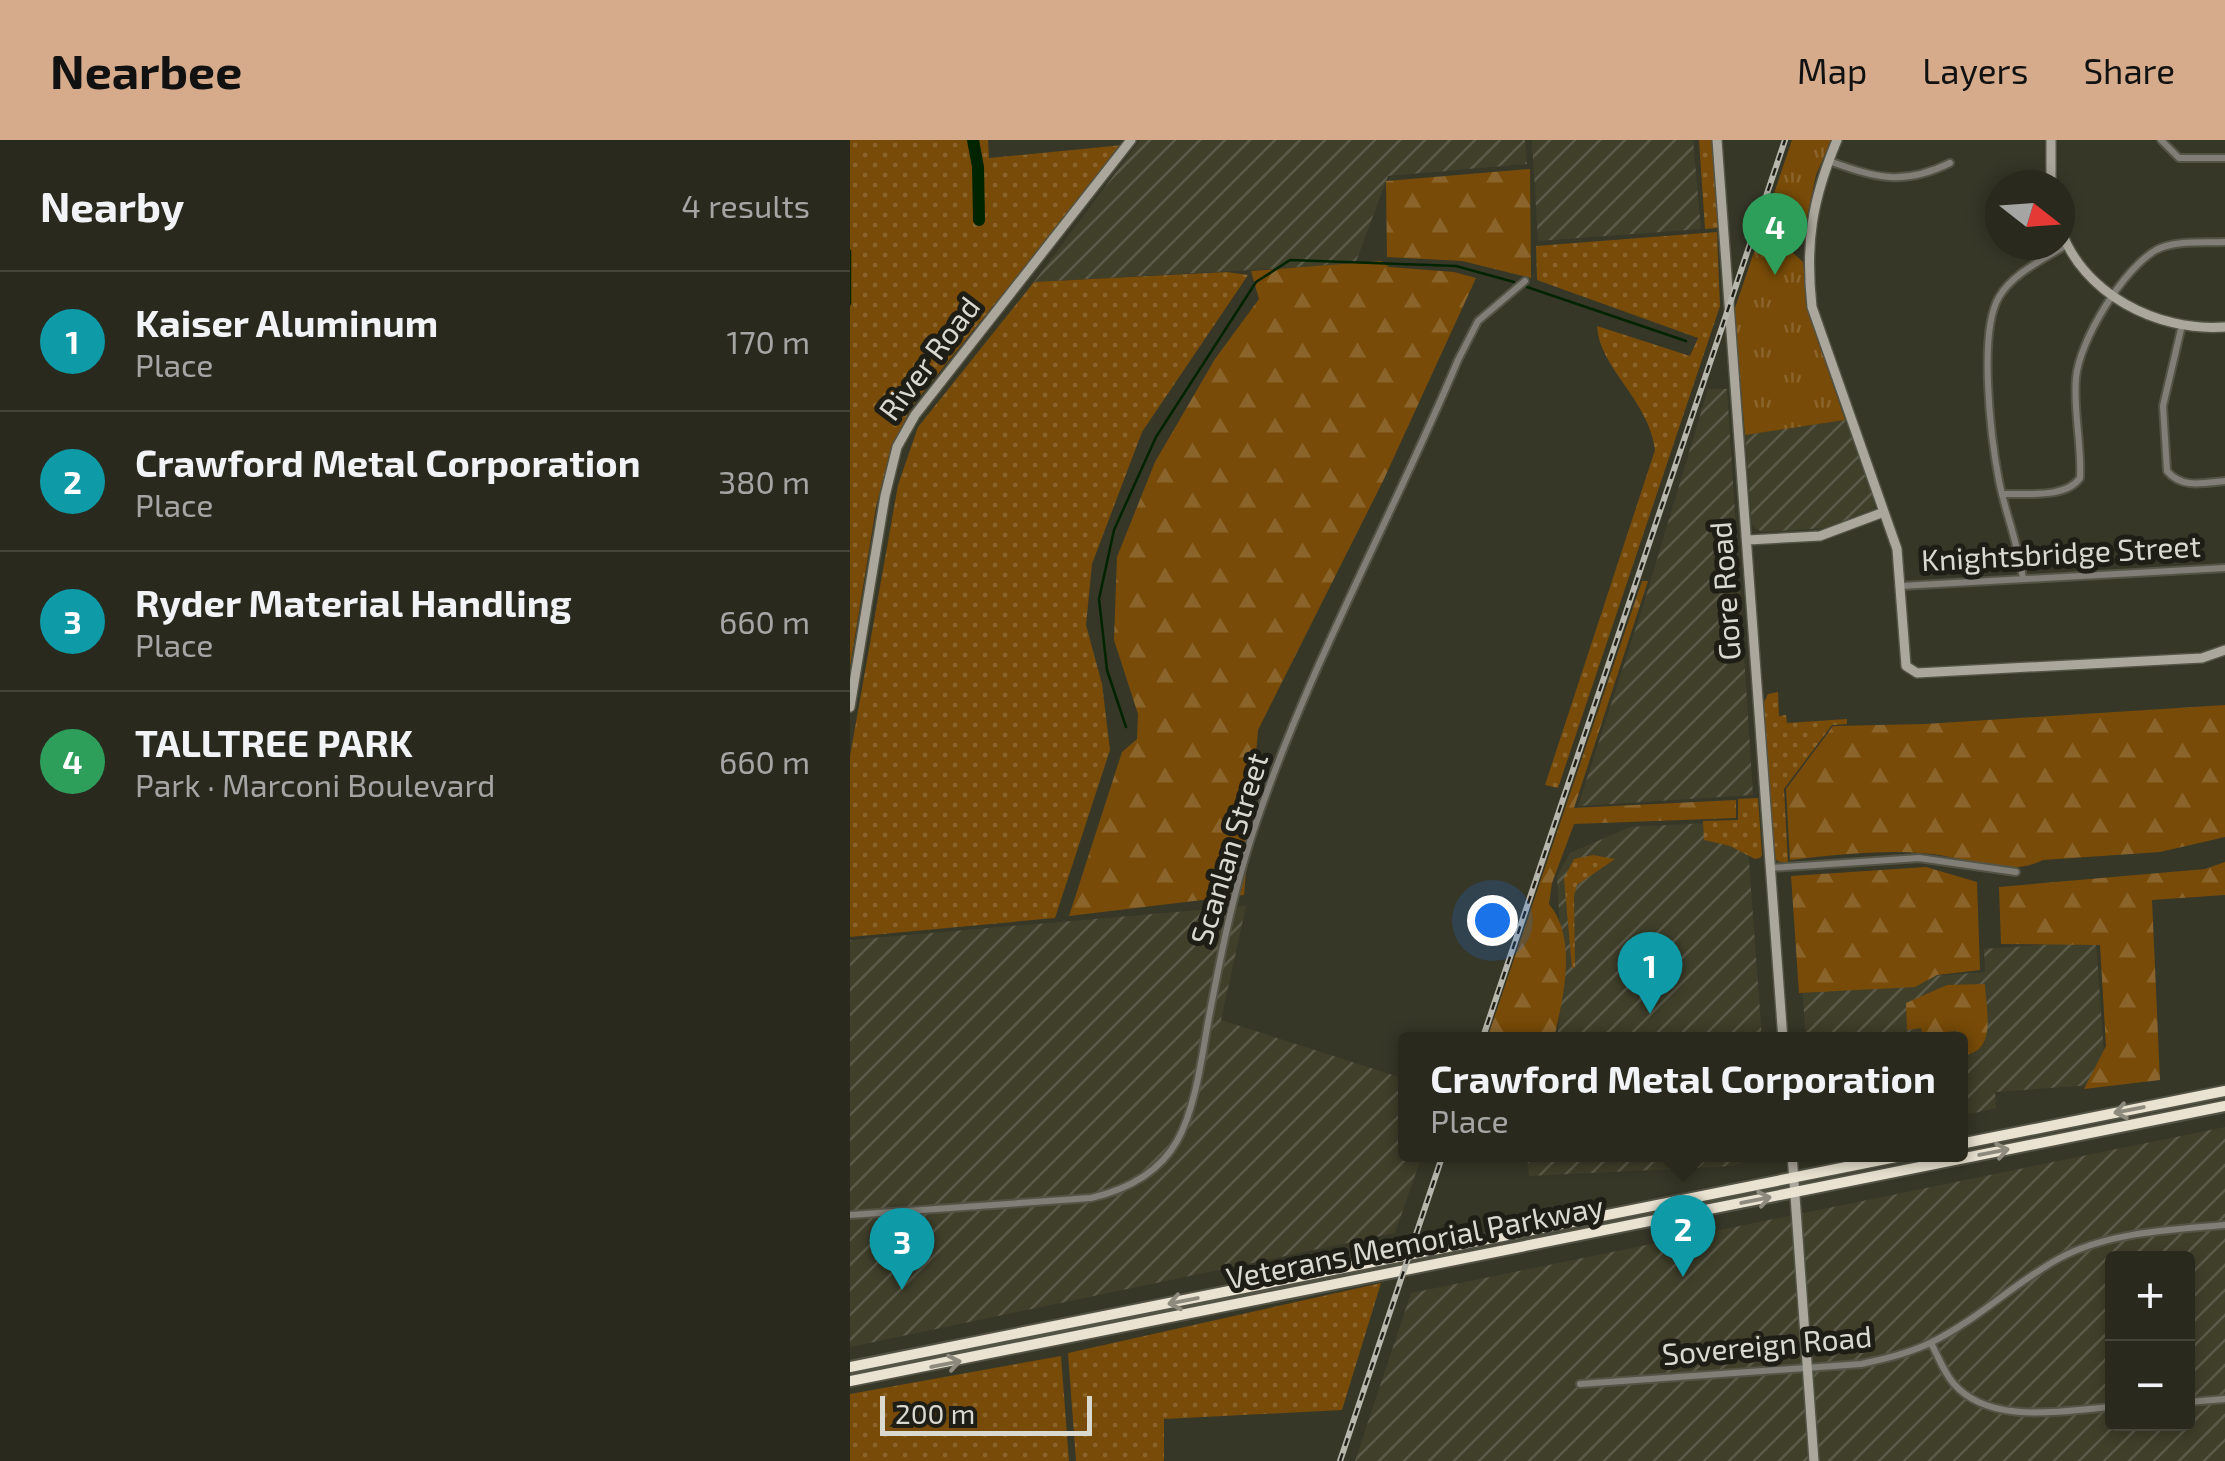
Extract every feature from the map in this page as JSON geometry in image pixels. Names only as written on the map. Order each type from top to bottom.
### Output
[{"type":"highway","points":[[1968,1142],[2225,1091]]},
{"type":"highway","name":"Veterans Memorial Parkway","points":[[1968,1157],[2225,1106]]},
{"type":"highway","name":"Veterans Memorial Parkway","points":[[850,1367],[1872,1162]]},
{"type":"highway","name":"Veterans Memorial Parkway","points":[[850,1382],[1945,1162]]},
{"type":"street","name":"River Road","points":[[850,707],[877,535],[897,447],[915,415],[1131,140]]},
{"type":"street","name":"Gore Road","points":[[1718,140],[1782,1032]]},
{"type":"street","points":[[1836,140],[1818,185],[1810,226],[1808,268],[1812,308],[1897,550],[1906,666],[1917,673],[2202,658],[2225,650]]},
{"type":"street","points":[[2050,170],[2051,140]]},
{"type":"street","points":[[2161,140],[2179,158],[2225,158]]},
{"type":"street","points":[[1828,161],[1872,176],[1897,179],[1924,176],[1950,164]]},
{"type":"street","points":[[2002,494],[2064,491],[2074,486],[2080,478],[2075,384],[2078,357],[2088,334],[2113,296],[2156,250],[2171,245],[2225,242]]},
{"type":"street","points":[[2075,257],[2098,286],[2140,312],[2182,326],[2225,327]]},
{"type":"street","points":[[2023,579],[2018,540],[2002,494],[1986,345],[1990,316],[2000,295],[2015,277],[2042,260]]},
{"type":"street","name":"Scanlan Street","points":[[850,1215],[1092,1198],[1119,1191],[1139,1179],[1156,1167],[1178,1141],[1200,1064],[1237,882],[1270,781],[1458,360],[1478,321],[1525,281]]},
{"type":"street","points":[[2182,326],[2163,406],[2166,472],[2188,484],[2225,482]]},
{"type":"street","points":[[1748,540],[1820,536],[1884,512]]},
{"type":"street","name":"Knightsbridge Street","points":[[1900,586],[2225,568]]},
{"type":"street","points":[[1769,868],[1919,858],[2016,872]]},
{"type":"street","points":[[1793,1162],[1814,1461]]},
{"type":"street","name":"Sovereign Road","points":[[1580,1384],[1861,1364],[1900,1355],[1931,1342],[2060,1258],[2110,1240],[2225,1225]]},
{"type":"street","points":[[1931,1342],[1952,1383],[1989,1407],[2029,1412],[2105,1407]]},
{"type":"street","points":[[2195,1401],[2225,1399]]},
{"type":"shaded area","points":[[1140,140],[1525,140],[1527,164],[1388,176],[1355,264],[1034,282]]},
{"type":"shaded area","points":[[1532,140],[1693,140],[1701,229],[1538,241]]},
{"type":"shaded area","points":[[1708,389],[1727,389],[1753,795],[1578,806],[1644,603]]},
{"type":"shaded area","points":[[1845,420],[1875,499],[1874,509],[1825,528],[1763,532],[1755,528],[1745,435]]},
{"type":"shaded area","points":[[1746,821],[1761,1032],[1558,1032],[1563,986],[1557,876],[1570,853],[1630,827]]},
{"type":"shaded area","points":[[1246,906],[1221,1020],[1398,1077],[1398,1162],[1420,1162],[1395,1233],[850,1347],[850,940]]},
{"type":"shaded area","points":[[2096,941],[2106,1084],[1995,1092],[1996,1108],[1968,1114],[1968,1032],[1805,1032],[1802,986],[1985,972],[1984,949]]},
{"type":"shaded area","points":[[2225,1127],[2225,1461],[1355,1461],[1411,1293]]},
{"type":"shaded area","points":[[1528,1162],[1743,1162],[1734,1166],[1529,1176]]},
{"type":"green space","points":[[850,140],[988,140],[989,158],[1123,145],[912,406],[891,448],[876,507],[850,667]]},
{"type":"green space","points":[[1699,140],[1712,140],[1718,228],[1705,229]]},
{"type":"green space","points":[[1792,140],[1831,140],[1816,175],[1804,231],[1793,238],[1792,252],[1803,262],[1809,315],[1845,420],[1745,435],[1734,311]]},
{"type":"green space","points":[[1530,169],[1531,278],[1462,261],[1387,257],[1386,181]]},
{"type":"green space","points":[[1717,232],[1720,306],[1558,788],[1545,785],[1655,450],[1644,415],[1606,356],[1597,326],[1690,356],[1698,338],[1537,280],[1536,246]]},
{"type":"green space","points":[[1381,261],[1389,267],[1454,272],[1476,278],[1383,481],[1258,730],[1244,895],[1069,916],[1122,752],[1137,739],[1138,714],[1114,640],[1117,557],[1155,462],[1215,359],[1259,299],[1251,271]]},
{"type":"green space","points":[[1227,272],[1248,275],[1142,432],[1092,564],[1086,625],[1102,684],[1110,750],[1055,918],[850,937],[850,756],[898,485],[918,427],[1034,282]]},
{"type":"green space","points":[[1642,581],[1648,581],[1574,808],[1736,800],[1736,818],[1574,824],[1552,883],[1549,904],[1558,918],[1566,951],[1555,1032],[1489,1032]]},
{"type":"green space","points":[[1778,692],[1779,716],[1786,715],[1787,723],[1847,719],[1847,724],[1832,725],[1784,789],[1788,863],[1777,861],[1774,855],[1763,704],[1768,694]]},
{"type":"green space","points":[[2225,705],[2225,837],[2160,852],[2043,860],[2014,867],[1905,852],[1790,860],[1786,789],[1833,726]]},
{"type":"green space","points":[[1758,798],[1760,858],[1704,840],[1703,821],[1738,820],[1738,799]]},
{"type":"green space","points":[[1593,855],[1615,859],[1577,885],[1572,968],[1564,878],[1574,859]]},
{"type":"green space","points":[[2225,862],[2225,895],[2152,900],[2160,1080],[2084,1089],[2106,1046],[2100,945],[2001,944],[1999,887],[2205,869]]},
{"type":"green space","points":[[1926,867],[1977,882],[1980,970],[1937,975],[1915,987],[1799,993],[1791,876]]},
{"type":"green space","points":[[1985,984],[1987,1029],[1985,1039],[1973,1053],[1968,1054],[1968,1032],[1907,1030],[1906,1003],[1947,985]]},
{"type":"green space","points":[[1381,1283],[1342,1410],[1164,1419],[1164,1461],[1076,1461],[1068,1353]]},
{"type":"green space","points":[[1061,1356],[1069,1461],[850,1461],[850,1394]]},
{"type":"waterway","points":[[973,140],[979,220]]},
{"type":"waterway","points":[[850,251],[850,304]]},
{"type":"waterway","points":[[1126,727],[1107,670],[1099,599],[1114,530],[1156,437],[1256,282],[1290,260],[1456,266],[1514,282]]},
{"type":"waterway","points":[[1527,287],[1686,341]]},
{"type":"railway","points":[[1485,1032],[1785,140]]},
{"type":"railway","points":[[1340,1461],[1440,1162]]},
{"type":"place","name":"TALLTREE PARK","points":[[1775,275]]},
{"type":"place","name":"Kaiser Aluminum","points":[[1650,1014]]},
{"type":"place","name":"Crawford Metal Corporation","points":[[1683,1277]]},
{"type":"place","name":"Ryder Material Handling","points":[[902,1290]]}]
